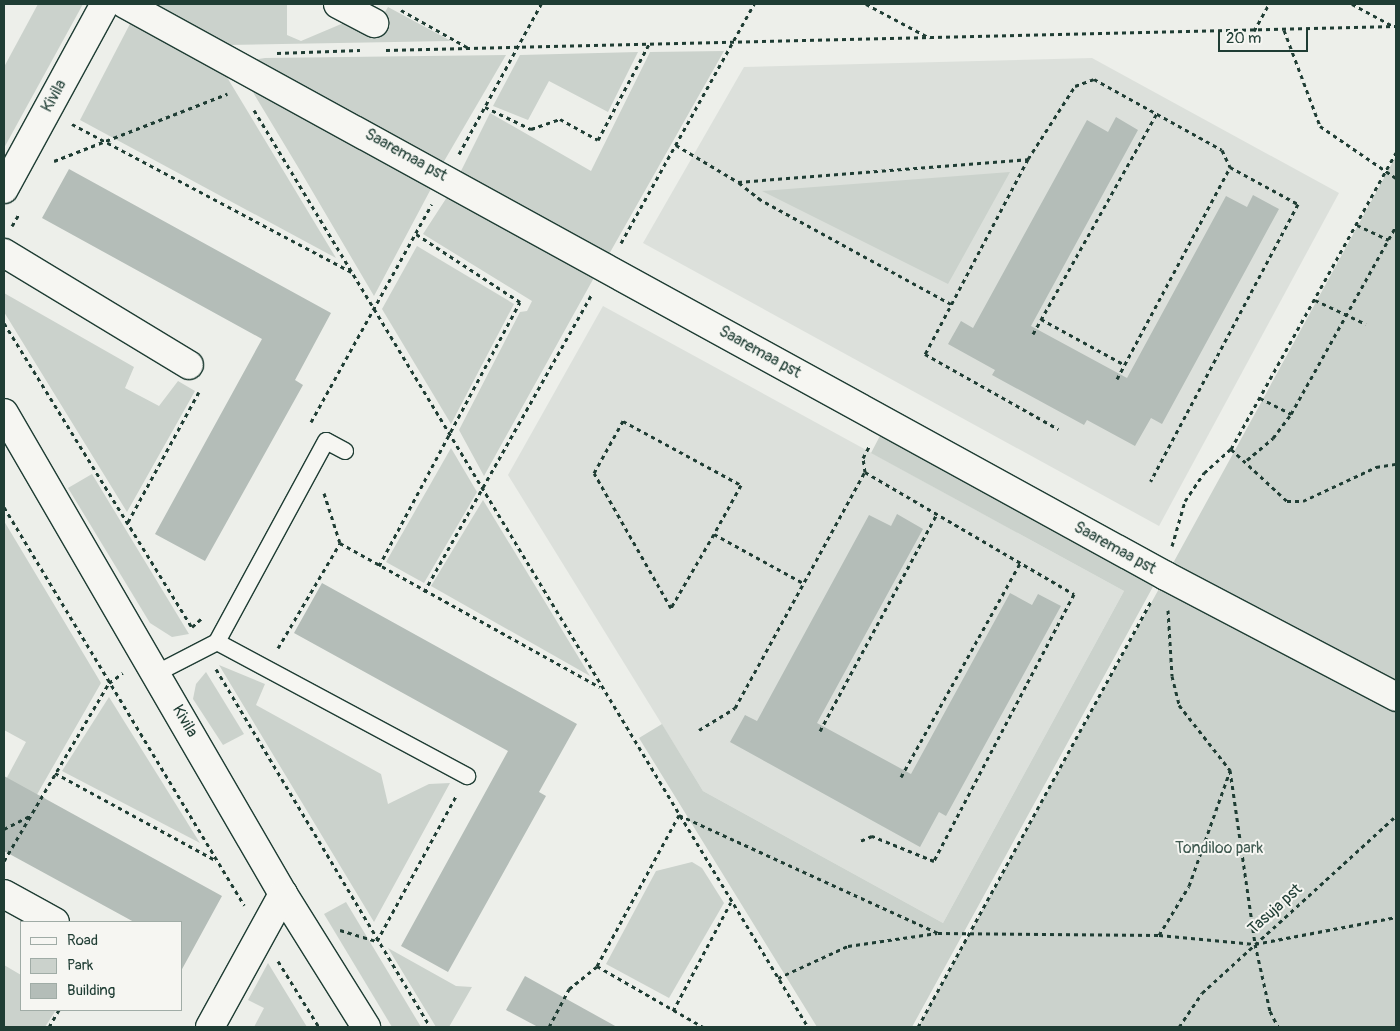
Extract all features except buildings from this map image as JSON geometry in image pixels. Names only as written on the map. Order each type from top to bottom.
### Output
[{"type":"street","name":"Kivila","points":[[4,189],[105,4]]},
{"type":"street","name":"Saaremaa pst","points":[[126,4],[608,266],[1166,576],[1396,697]]},
{"type":"street","points":[[338,4],[374,23]]},
{"type":"street","points":[[4,253],[189,365]]},
{"type":"street","name":"Kivila","points":[[6,425],[153,665],[283,894],[366,1027]]},
{"type":"street","points":[[4,894],[53,921]]},
{"type":"street","points":[[210,1027],[283,894]]},
{"type":"lane","points":[[211,646],[326,441],[345,451]]},
{"type":"lane","points":[[153,665],[211,646],[266,668],[467,776]]},
{"type":"path","points":[[308,428],[541,4]]},
{"type":"path","points":[[424,592],[754,4]]},
{"type":"path","points":[[866,4],[931,38]]},
{"type":"path","points":[[1254,31],[1269,4]]},
{"type":"path","points":[[1352,4],[1394,26]]},
{"type":"path","points":[[397,8],[469,48]]},
{"type":"path","points":[[1284,30],[1320,126],[1396,178]]},
{"type":"path","points":[[485,107],[531,129],[560,119],[598,140],[649,44]]},
{"type":"path","points":[[1058,429],[924,354],[1028,159],[1075,86],[1094,79],[1222,150],[1230,167],[1298,204],[1151,481]]},
{"type":"path","points":[[46,164],[234,92]]},
{"type":"path","points":[[1033,334],[1157,113]]},
{"type":"path","points":[[69,122],[353,273]]},
{"type":"path","points":[[676,145],[738,182],[760,200],[951,304]]},
{"type":"path","points":[[738,182],[1028,159]]},
{"type":"path","points":[[1117,379],[1230,167]]},
{"type":"path","points":[[1357,225],[1389,240]]},
{"type":"path","points":[[1247,460],[1273,438],[1291,414],[1396,226]]},
{"type":"path","points":[[379,566],[520,302],[416,234]]},
{"type":"path","points":[[1315,300],[1366,324]]},
{"type":"path","points":[[1041,319],[1125,365]]},
{"type":"path","points":[[4,323],[192,627],[211,646],[377,941],[430,1027]]},
{"type":"path","points":[[127,522],[209,375],[189,365]]},
{"type":"path","points":[[1260,398],[1291,414]]},
{"type":"path","points":[[623,421],[741,485],[714,534],[671,608],[594,473],[623,421]]},
{"type":"path","points":[[1231,449],[1247,460],[1271,490],[1287,501],[1303,501],[1376,467],[1396,464]]},
{"type":"path","points":[[699,730],[735,708],[864,472],[1074,594],[934,861],[872,836],[858,842]]},
{"type":"path","points":[[304,481],[327,494],[340,543],[424,592],[602,688]]},
{"type":"path","points":[[4,507],[319,1027]]},
{"type":"path","points":[[820,731],[937,514]]},
{"type":"path","points":[[714,534],[803,583]]},
{"type":"path","points":[[266,668],[340,543]]},
{"type":"path","points":[[901,777],[1020,562]]},
{"type":"path","points":[[1166,576],[1172,676],[1179,705],[1230,770],[1255,944],[1270,1011],[1278,1027]]},
{"type":"path","points":[[192,627],[208,611]]},
{"type":"path","points":[[4,861],[109,683],[153,665]]},
{"type":"path","points":[[1159,935],[1189,886],[1230,770]]},
{"type":"path","points":[[55,773],[217,860]]},
{"type":"path","points":[[377,941],[467,776]]},
{"type":"path","points":[[548,1027],[569,989],[597,966],[679,815],[938,933]]},
{"type":"path","points":[[4,829],[30,816]]},
{"type":"path","name":"Tasuja pst","points":[[1179,1027],[1202,993],[1396,816]]},
{"type":"path","points":[[673,1011],[732,902]]},
{"type":"path","points":[[778,978],[848,946],[938,933],[1159,935],[1255,944],[1396,917]]},
{"type":"path","points":[[597,966],[703,1027]]},
{"type":"path","points":[[49,1027],[58,1011]]},
{"type":"shaded area","points":[[1092,58],[1339,193],[1159,526],[643,243],[744,67]]},
{"type":"shaded area","points":[[603,306],[1124,591],[943,923],[703,791],[508,475]]},
{"type":"green space","points":[[38,4],[83,4],[4,148],[4,67]]},
{"type":"green space","points":[[152,4],[287,4],[287,35],[301,41],[353,19],[374,30],[388,7],[451,41],[227,45]]},
{"type":"green space","points":[[132,20],[219,64],[336,258],[80,120]]},
{"type":"green space","points":[[724,51],[608,256],[460,173],[490,113],[591,171],[650,52]]},
{"type":"green space","points":[[638,52],[608,112],[549,81],[528,120],[493,106],[520,55]]},
{"type":"green space","points":[[506,55],[443,163],[253,60],[265,58]]},
{"type":"green space","points":[[245,79],[433,185],[374,296],[301,172]]},
{"type":"green space","name":"Tondiloo park","points":[[1396,156],[1396,1027],[918,1027],[1166,576]]},
{"type":"green space","points":[[1010,172],[948,284],[762,191]]},
{"type":"green space","points":[[449,194],[596,274],[484,476],[459,430],[520,312],[527,311],[532,301],[423,234]]},
{"type":"green space","points":[[417,246],[514,304],[451,424],[382,309]]},
{"type":"green space","points":[[4,293],[134,367],[125,388],[159,406],[178,381],[195,391],[127,512],[4,312]]},
{"type":"green space","points":[[882,432],[1155,583],[912,1027],[817,1027],[639,738],[662,724],[703,791],[943,923],[1124,591],[871,453]]},
{"type":"green space","points":[[451,448],[477,492],[424,583],[386,562]]},
{"type":"green space","points":[[92,474],[189,634],[172,637],[150,623],[68,488]]},
{"type":"green space","points":[[483,500],[590,676],[431,586]]},
{"type":"green space","points":[[4,521],[101,683],[4,852],[4,783],[26,742],[4,730]]},
{"type":"green space","points":[[219,665],[265,684],[256,705],[381,774],[388,804],[429,784],[450,783],[374,922]]},
{"type":"green space","points":[[206,672],[244,734],[223,745],[193,699],[196,684]]},
{"type":"green space","points":[[109,697],[200,843],[62,771]]},
{"type":"green space","points":[[692,862],[702,868],[724,903],[669,998],[606,964],[656,871]]},
{"type":"green space","points":[[346,902],[421,1027],[392,1027],[324,914]]},
{"type":"green space","points":[[388,948],[456,986],[472,987],[449,1027],[436,1027]]},
{"type":"green space","points":[[268,963],[307,1027],[254,1027],[264,1008],[248,1000]]},
{"type":"green space","points":[[4,965],[20,974],[20,1011],[55,1011],[45,1027],[4,1027]]}]
